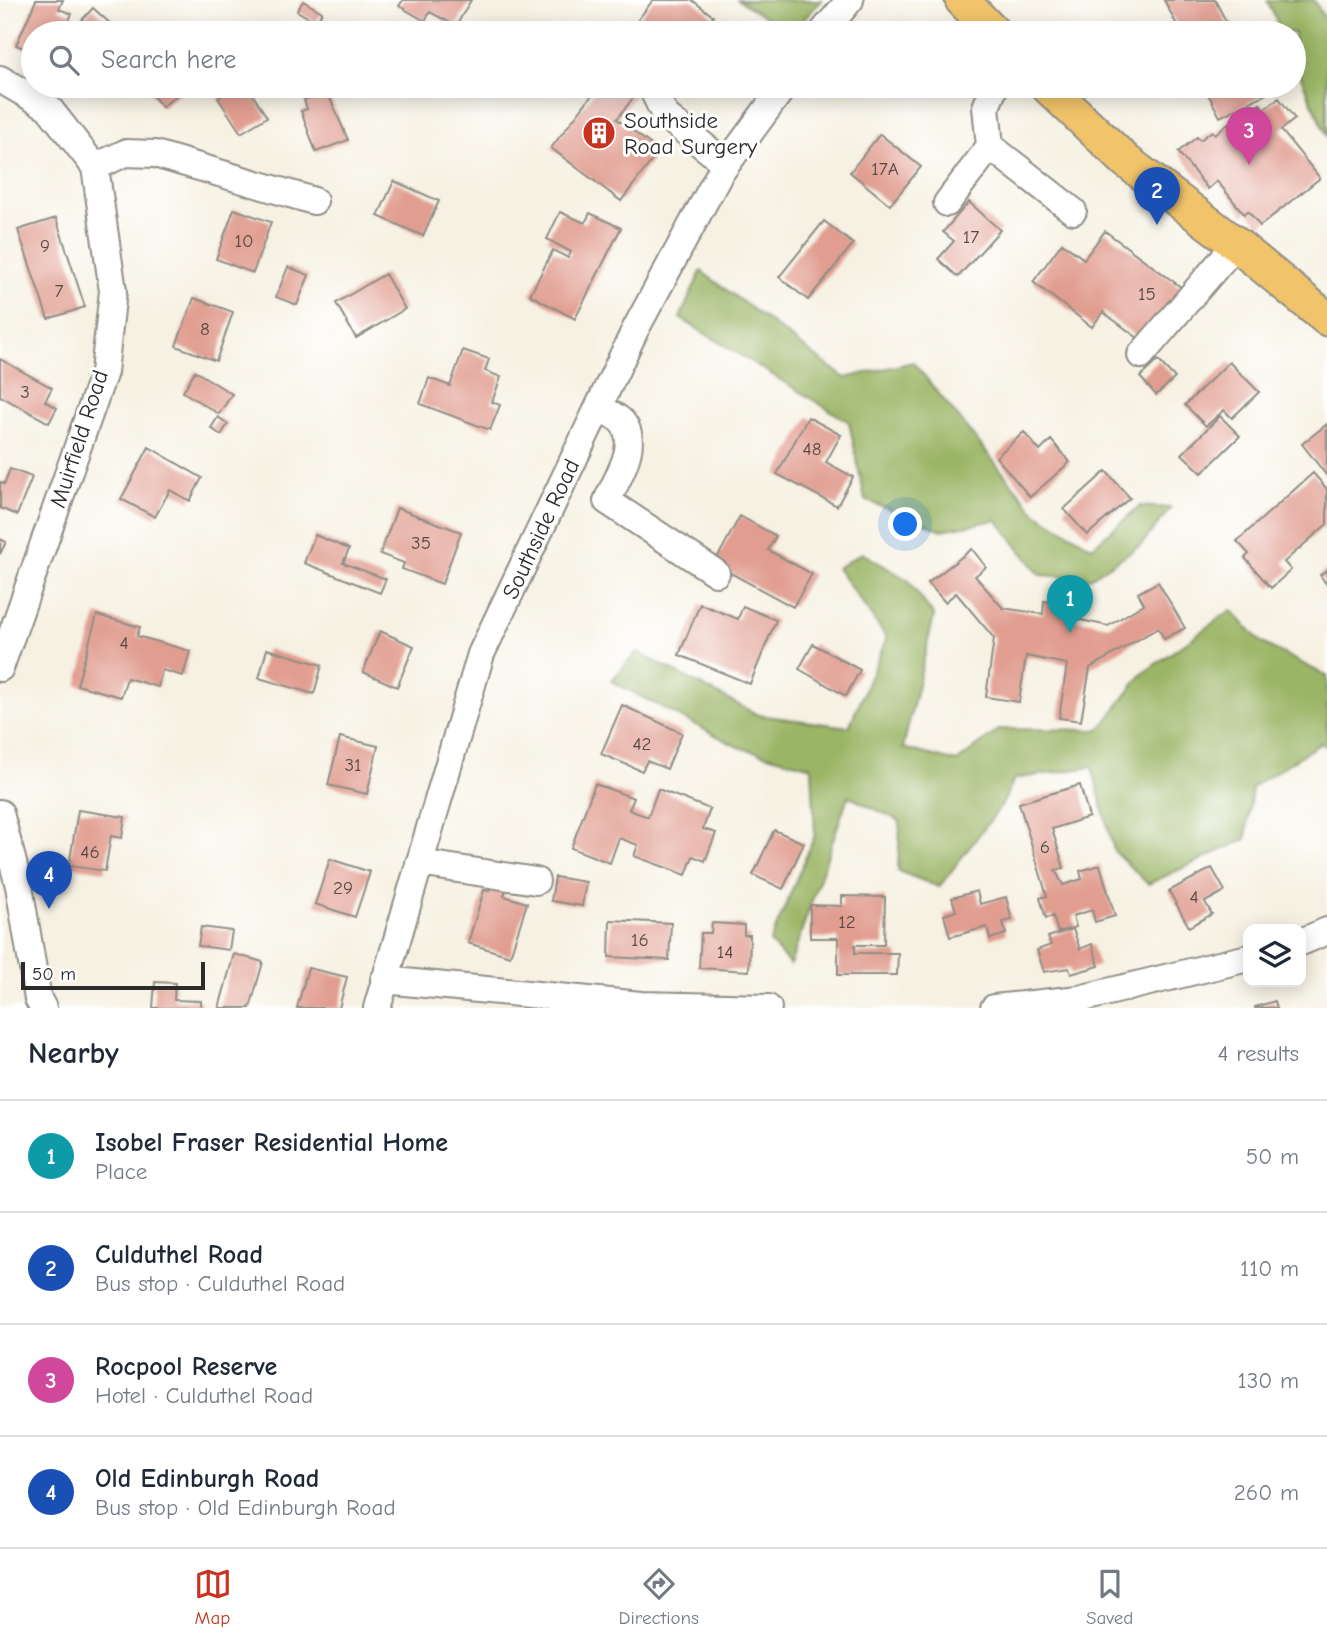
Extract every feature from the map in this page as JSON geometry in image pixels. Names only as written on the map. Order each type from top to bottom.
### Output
[{"type":"main road","points":[[962,0],[982,21]]},
{"type":"main road","points":[[1060,98],[1126,161],[1236,244],[1327,319]]},
{"type":"street","points":[[832,21],[850,0]]},
{"type":"street","points":[[0,79],[21,91]]},
{"type":"street","points":[[33,98],[48,107],[95,166],[125,153],[155,154],[314,201]]},
{"type":"street","points":[[657,98],[665,115],[726,164]]},
{"type":"street","name":"Southside Road","points":[[377,1008],[481,654],[636,328],[726,164],[775,98]]},
{"type":"street","points":[[947,203],[990,146],[986,107],[990,98]]},
{"type":"street","points":[[990,146],[1073,211]]},
{"type":"street","name":"Muirfield Road","points":[[0,668],[104,372],[113,291],[95,166]]},
{"type":"street","points":[[1141,355],[1236,244]]},
{"type":"street","points":[[599,407],[622,422],[628,433],[630,447],[607,500],[716,573]]},
{"type":"street","points":[[0,813],[19,886],[38,999],[43,1008]]},
{"type":"street","points":[[419,863],[536,881]]},
{"type":"street","points":[[1306,940],[1327,931]]},
{"type":"street","points":[[994,1008],[1079,999],[1243,959]]},
{"type":"street","points":[[384,980],[641,1005],[768,1008]]},
{"type":"green space","points":[[738,0],[822,0],[802,21],[772,21]]},
{"type":"green space","points":[[1267,0],[1314,0],[1327,23],[1327,137],[1306,89],[1306,21],[1277,21]]},
{"type":"green space","points":[[701,271],[845,378],[913,362],[1036,513],[1092,547],[1140,506],[1171,508],[1141,545],[1090,578],[1040,575],[997,520],[942,530],[865,500],[849,422],[680,318]]},
{"type":"green space","points":[[862,553],[908,580],[934,616],[903,748],[957,762],[1000,729],[1099,730],[1142,674],[1231,610],[1262,643],[1327,676],[1327,747],[1321,743],[1252,787],[1246,839],[1148,884],[1114,851],[1092,767],[1014,779],[1002,805],[939,887],[898,871],[900,821],[848,796],[790,965],[770,942],[815,835],[812,767],[738,747],[611,681],[637,652],[758,715],[849,727],[887,638],[837,568]]},
{"type":"building","points":[[36,0],[63,0],[59,9],[72,14],[69,21],[27,21]]},
{"type":"building","points":[[403,0],[471,0],[459,21],[447,21],[430,12],[425,21],[399,6]]},
{"type":"building","points":[[653,0],[692,0],[713,16],[709,21],[637,21]]},
{"type":"building","points":[[1164,0],[1215,0],[1226,21],[1175,21]]},
{"type":"building","points":[[303,1],[322,12],[314,21],[297,11]]},
{"type":"building","points":[[93,8],[108,21],[81,21]]},
{"type":"building","points":[[21,34],[21,47],[16,45]]},
{"type":"building","points":[[155,98],[173,98],[162,107]]},
{"type":"building","points":[[218,98],[255,98],[267,117],[241,133]]},
{"type":"building","points":[[330,98],[348,140],[316,152],[301,111],[307,109],[304,100]]},
{"type":"building","name":"Southside Road Surgery","points":[[590,98],[633,98],[617,119],[659,151],[621,201],[551,148]]},
{"type":"building","points":[[1210,98],[1258,98],[1220,117]]},
{"type":"building","points":[[1279,98],[1295,119],[1281,130],[1320,178],[1260,226],[1248,211],[1244,214],[1217,181],[1208,189],[1178,152],[1197,137],[1200,140],[1212,131],[1215,134],[1230,122],[1233,125],[1260,104],[1264,109]]},
{"type":"building","points":[[880,134],[921,167],[890,205],[850,172]]},
{"type":"building","points":[[394,181],[439,201],[423,236],[378,216]]},
{"type":"building","points":[[969,202],[1000,230],[958,277],[938,259],[954,241],[943,232]]},
{"type":"building","points":[[234,209],[271,222],[253,273],[216,259]]},
{"type":"building","points":[[560,212],[585,223],[590,213],[621,228],[575,319],[530,295],[553,250],[568,258],[571,252],[547,239]]},
{"type":"building","points":[[56,218],[85,307],[48,319],[18,230]]},
{"type":"building","points":[[824,221],[853,244],[808,300],[779,277]]},
{"type":"building","points":[[1105,231],[1182,288],[1142,341],[1103,312],[1092,327],[1033,282],[1062,243],[1084,259]]},
{"type":"building","points":[[288,267],[309,275],[297,305],[276,297]]},
{"type":"building","points":[[385,274],[405,309],[356,338],[336,303]]},
{"type":"building","points":[[194,298],[233,312],[216,361],[176,346]]},
{"type":"building","points":[[463,350],[489,359],[485,371],[501,377],[492,402],[500,405],[490,430],[420,404],[429,378],[450,386]]},
{"type":"building","points":[[0,359],[52,388],[45,401],[57,408],[49,423],[0,396]]},
{"type":"building","points":[[1158,360],[1175,378],[1156,395],[1140,377]]},
{"type":"building","points":[[1229,362],[1259,392],[1232,418],[1224,410],[1206,426],[1185,405]]},
{"type":"building","points":[[195,371],[232,394],[219,414],[183,392]]},
{"type":"building","points":[[1220,416],[1240,436],[1202,473],[1182,454]]},
{"type":"building","points":[[218,417],[228,424],[221,435],[211,428]]},
{"type":"building","points":[[808,417],[841,435],[826,462],[853,477],[837,506],[777,474]]},
{"type":"building","points":[[1327,424],[1327,476],[1302,444]]},
{"type":"building","points":[[1024,432],[1040,451],[1051,440],[1070,462],[1030,497],[996,457]]},
{"type":"building","points":[[149,447],[202,478],[190,501],[170,490],[155,517],[121,499]]},
{"type":"building","points":[[10,469],[32,477],[17,515],[0,508],[0,482],[4,484]]},
{"type":"building","points":[[1106,471],[1130,498],[1087,535],[1064,509]]},
{"type":"building","points":[[1313,473],[1327,489],[1327,524],[1284,562],[1291,570],[1271,588],[1245,558],[1249,554],[1237,541]]},
{"type":"building","points":[[397,508],[461,532],[442,584],[402,569],[404,563],[380,554]]},
{"type":"building","points":[[740,516],[776,536],[768,550],[812,574],[793,607],[714,564]]},
{"type":"building","points":[[315,535],[349,549],[343,563],[386,579],[380,593],[304,563]]},
{"type":"building","points":[[0,539],[6,542],[0,554]]},
{"type":"building","points":[[972,549],[986,567],[975,576],[1003,608],[1043,614],[1044,601],[1070,605],[1067,617],[1108,626],[1144,604],[1138,593],[1158,582],[1185,628],[1164,639],[1158,628],[1090,668],[1081,721],[1059,718],[1067,664],[1026,656],[1019,702],[986,697],[994,638],[956,593],[945,602],[928,583]]},
{"type":"building","points":[[1327,570],[1327,585],[1320,575]]},
{"type":"building","points":[[700,604],[738,619],[743,606],[776,620],[750,684],[679,655]]},
{"type":"building","points":[[97,615],[140,627],[137,636],[190,651],[183,676],[162,670],[158,687],[127,678],[121,697],[77,685]]},
{"type":"building","points":[[380,631],[414,646],[397,687],[363,672]]},
{"type":"building","points":[[813,644],[860,670],[846,696],[799,669]]},
{"type":"building","points":[[267,649],[322,665],[314,694],[259,678]]},
{"type":"building","points":[[622,705],[682,733],[667,769],[647,761],[642,771],[601,754]]},
{"type":"building","points":[[340,737],[378,746],[367,794],[328,785]]},
{"type":"building","points":[[595,784],[634,798],[629,810],[648,817],[658,789],[710,809],[703,829],[716,833],[705,861],[693,856],[686,875],[634,856],[638,845],[619,838],[610,863],[571,848]]},
{"type":"building","points":[[1080,785],[1089,817],[1052,829],[1064,868],[1055,870],[1063,885],[1082,879],[1080,871],[1100,865],[1115,916],[1095,922],[1092,910],[1073,916],[1076,927],[1058,932],[1053,916],[1046,918],[1040,898],[1047,896],[1019,803]]},
{"type":"building","points":[[78,810],[125,817],[122,838],[111,836],[105,871],[69,866]]},
{"type":"building","points":[[774,830],[804,843],[783,889],[753,875]]},
{"type":"building","points":[[330,859],[370,872],[355,917],[315,904]]},
{"type":"building","points":[[1212,868],[1225,891],[1205,902],[1212,914],[1189,927],[1169,891]]},
{"type":"building","points":[[555,877],[586,882],[582,906],[551,901]]},
{"type":"building","points":[[492,881],[507,886],[504,896],[527,903],[510,956],[468,943],[484,890],[489,891]]},
{"type":"building","points":[[977,891],[980,904],[1006,897],[1012,920],[1003,922],[1006,934],[990,939],[987,927],[950,937],[944,915],[956,911],[952,898]]},
{"type":"building","points":[[842,896],[885,897],[884,945],[855,945],[855,953],[898,953],[897,975],[838,975],[838,938],[810,938],[810,905],[842,906]]},
{"type":"building","points":[[610,920],[671,923],[669,960],[609,957]]},
{"type":"building","points":[[712,923],[744,925],[744,935],[750,935],[749,971],[699,968],[701,933],[711,933]]},
{"type":"building","points":[[201,927],[232,931],[229,950],[198,946]]},
{"type":"building","points":[[1073,929],[1080,949],[1092,944],[1099,966],[1071,974],[1069,968],[1044,972],[1037,950],[1051,945],[1048,937]]},
{"type":"building","points":[[234,954],[263,962],[250,1008],[219,1008]]},
{"type":"building","points":[[308,968],[347,977],[339,1008],[297,1008]]},
{"type":"building","points":[[155,982],[175,983],[174,1000],[201,1001],[201,1008],[153,1008]]},
{"type":"building","points":[[1275,1001],[1277,1008],[1255,1008],[1255,1007]]},
{"type":"place","name":"Southside Road Surgery","points":[[599,133]]},
{"type":"place","name":"Rocpool Reserve","points":[[1249,165]]},
{"type":"place","name":"Culduthel Road","points":[[1157,225]]},
{"type":"place","name":"Isobel Fraser Residential Home","points":[[1070,633]]},
{"type":"place","name":"Old Edinburgh Road","points":[[49,909]]}]
